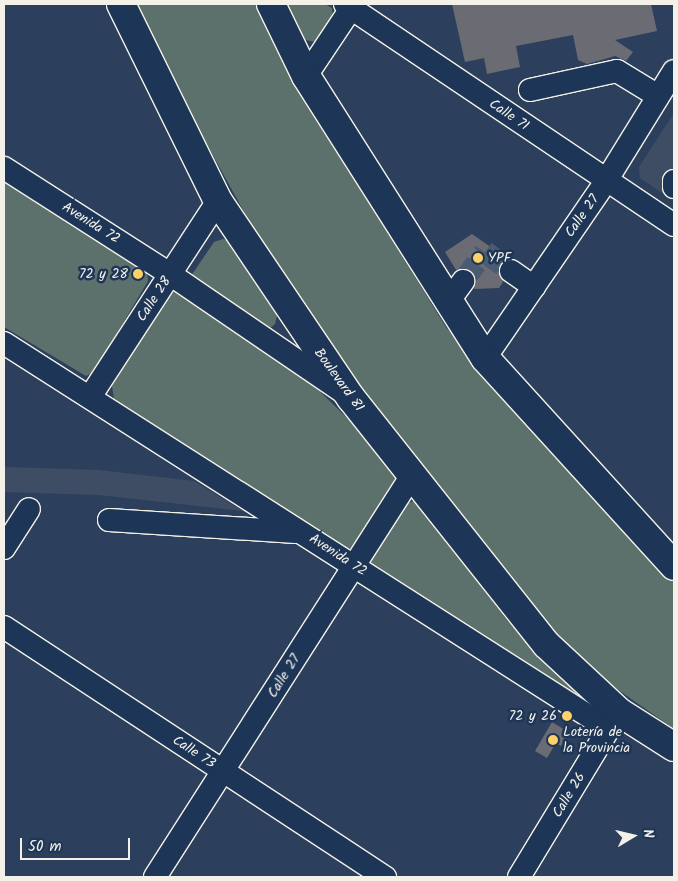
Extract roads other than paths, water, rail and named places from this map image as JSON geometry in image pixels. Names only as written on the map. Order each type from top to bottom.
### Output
[{"type":"highway","name":"Boulevard 81","points":[[121,4],[218,201],[351,398],[547,645],[619,712]]},
{"type":"highway","points":[[271,4],[306,76],[456,292],[485,358],[674,566]]},
{"type":"highway","points":[[619,712],[674,747]]},
{"type":"street","points":[[306,76],[350,5]]},
{"type":"street","name":"Calle 71","points":[[350,5],[606,181],[674,225]]},
{"type":"street","points":[[530,90],[617,71],[668,85]]},
{"type":"street","name":"Calle 27","points":[[485,358],[606,181],[668,85]]},
{"type":"street","name":"Avenida 72","points":[[4,168],[170,274],[351,398]]},
{"type":"street","points":[[674,181],[674,187]]},
{"type":"street","name":"Calle 28","points":[[90,397],[218,201]]},
{"type":"street","points":[[511,270],[534,287]]},
{"type":"street","name":"Avenida 72","points":[[4,343],[593,719],[619,712]]},
{"type":"street","name":"Calle 27","points":[[154,877],[224,772],[412,474]]},
{"type":"street","points":[[4,548],[29,509]]},
{"type":"street","points":[[109,520],[302,532]]},
{"type":"street","name":"Calle 73","points":[[4,627],[385,877]]},
{"type":"street","name":"Calle 26","points":[[519,877],[619,712]]},
{"type":"tunnel","points":[[463,281],[485,252],[511,271]]},
{"type":"place","name":"YPF","points":[[478,258]]},
{"type":"place","name":"72 y 28","points":[[138,274]]},
{"type":"place","name":"72 y 26","points":[[567,716]]},
{"type":"place","name":"Lotería de la Provincia","points":[[553,740]]}]
